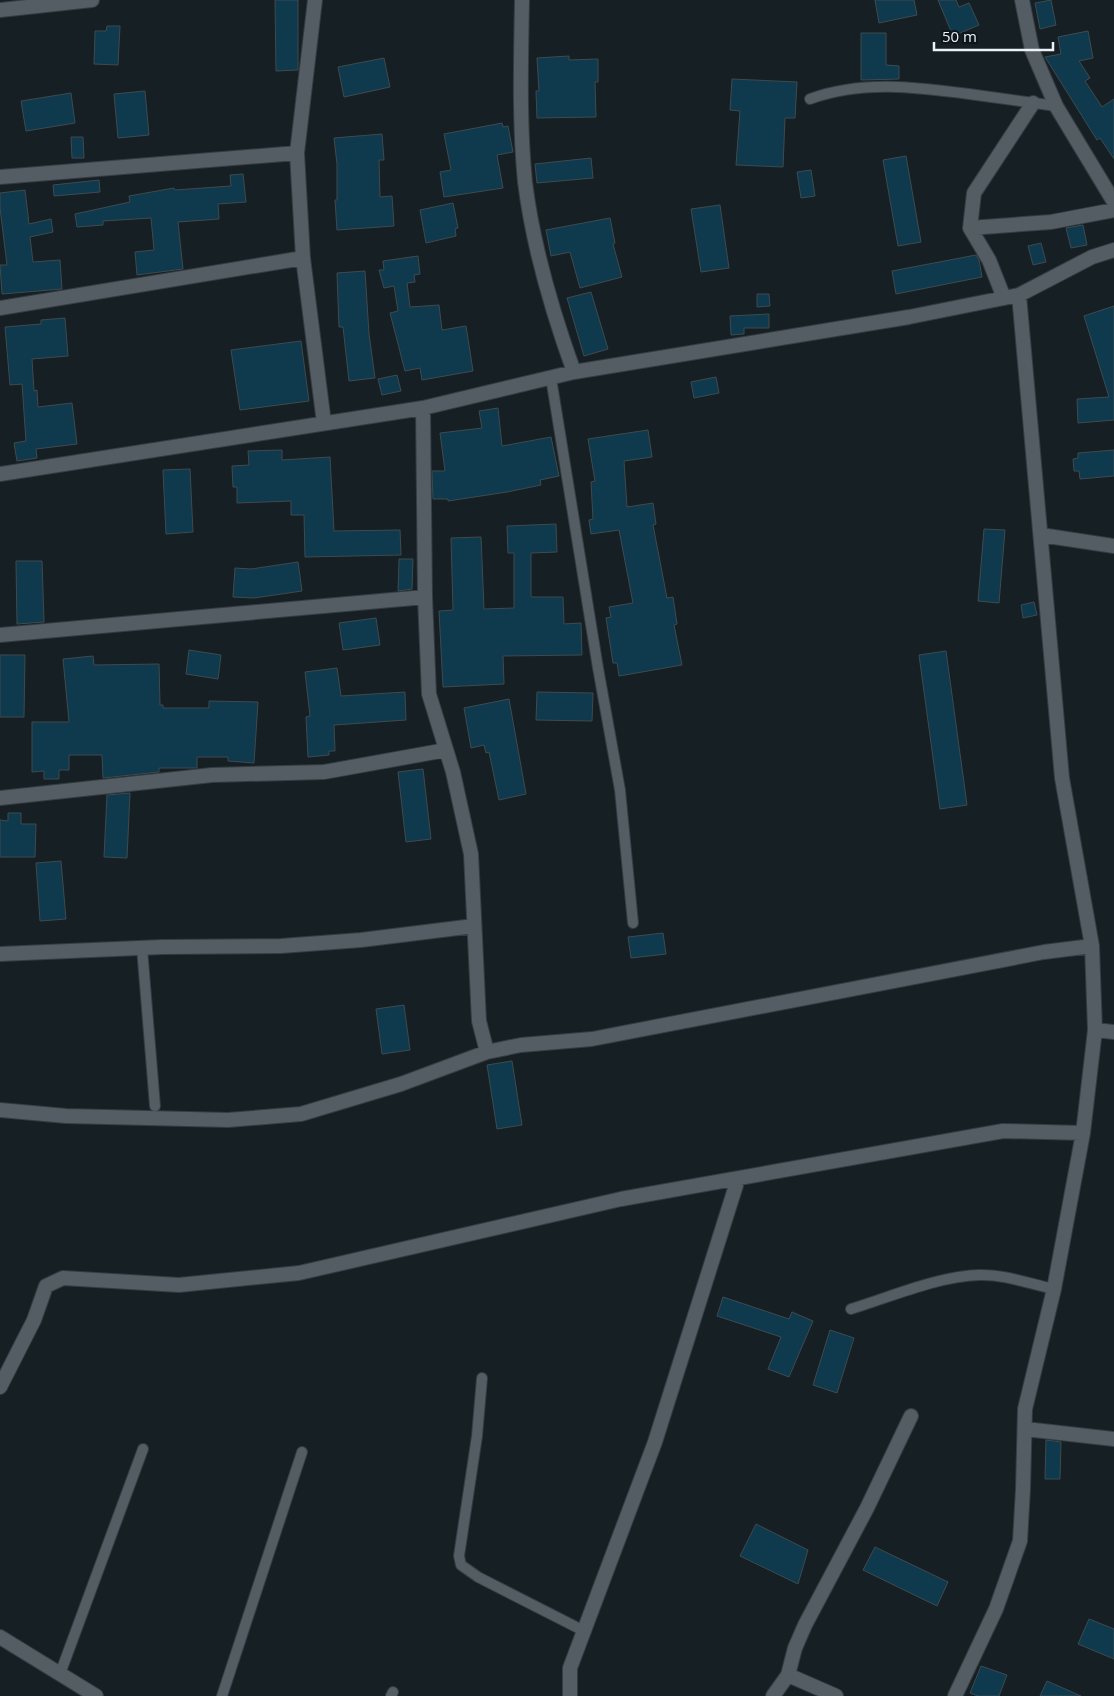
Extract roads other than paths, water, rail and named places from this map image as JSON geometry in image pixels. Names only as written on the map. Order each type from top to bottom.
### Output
[{"type":"street","points":[[0,10],[92,0]]},
{"type":"street","points":[[314,0],[297,153],[302,258],[324,423]]},
{"type":"street","points":[[522,0],[520,84],[525,182],[539,260],[554,315],[574,372]]},
{"type":"street","points":[[1022,0],[1032,50],[1056,106],[1114,202]]},
{"type":"street","points":[[1004,298],[990,260],[970,228],[974,193],[1033,103]]},
{"type":"street","points":[[0,177],[297,153]]},
{"type":"street","points":[[970,228],[1051,222],[1114,210]]},
{"type":"street","points":[[0,474],[423,408],[574,372],[909,317],[1020,295],[1092,257],[1114,250]]},
{"type":"street","points":[[0,308],[302,258]]},
{"type":"street","points":[[956,1696],[996,1609],[1020,1541],[1025,1409],[1054,1290],[1082,1133],[1095,1030],[1092,946],[1062,778],[1020,295]]},
{"type":"street","points":[[423,408],[429,694],[453,772],[471,854],[479,1022],[487,1052]]},
{"type":"street","points":[[1040,536],[1114,546]]},
{"type":"street","points":[[0,635],[426,597]]},
{"type":"street","points":[[0,798],[212,775],[324,772],[446,750]]},
{"type":"street","points":[[0,954],[142,948],[291,945],[361,940],[474,926]]},
{"type":"street","points":[[0,1110],[66,1116],[228,1120],[301,1114],[401,1084],[487,1052],[521,1045],[592,1039],[1044,952],[1092,946]]},
{"type":"street","points":[[1095,1030],[1114,1032]]},
{"type":"street","points":[[0,1387],[34,1320],[46,1286],[63,1278],[179,1285],[299,1273],[621,1199],[738,1178],[1003,1131],[1082,1133]]},
{"type":"street","points":[[570,1696],[570,1668],[655,1442],[738,1178]]},
{"type":"street","points":[[772,1696],[788,1675],[795,1648],[805,1625],[867,1508],[911,1416]]},
{"type":"street","points":[[1025,1429],[1114,1439]]},
{"type":"street","points":[[0,1637],[96,1696]]},
{"type":"street","points":[[788,1675],[836,1696]]},
{"type":"lane","points":[[810,99],[846,89],[889,87],[926,89],[1056,106]]},
{"type":"lane","points":[[551,378],[598,668],[620,790],[633,923]]},
{"type":"lane","points":[[142,948],[155,1106]]},
{"type":"lane","points":[[850,1309],[932,1283],[980,1275],[1002,1277],[1054,1290]]},
{"type":"lane","points":[[482,1378],[477,1436],[460,1556],[461,1565],[478,1577],[584,1630]]},
{"type":"lane","points":[[60,1674],[143,1449]]},
{"type":"lane","points":[[222,1696],[302,1452]]}]
